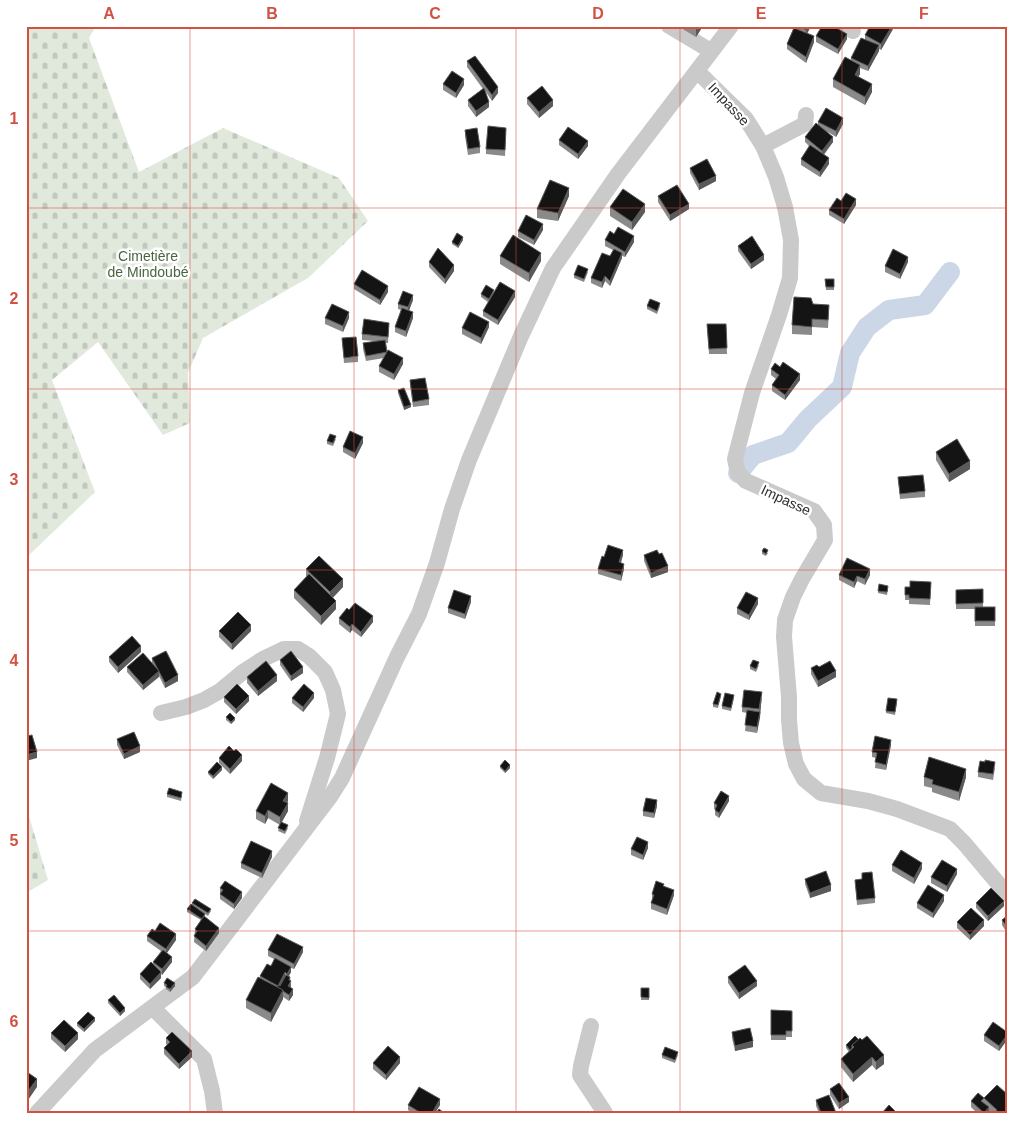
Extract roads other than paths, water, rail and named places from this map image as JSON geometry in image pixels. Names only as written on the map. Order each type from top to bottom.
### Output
[{"type":"street","points":[[669,26],[712,51]]},
{"type":"street","points":[[37,1113],[95,1050],[193,977],[330,797],[342,778],[397,657],[419,614],[469,460],[521,336],[553,268],[618,174],[731,26]]},
{"type":"street","name":"Impasse","points":[[697,71],[746,119],[763,146],[776,177],[785,207],[791,240],[790,278],[752,393],[735,459],[738,473],[746,481],[814,511],[824,525],[825,540],[802,579],[785,620],[784,637],[789,720],[791,743],[796,764],[804,779],[821,793],[868,801],[897,809],[950,830],[964,843],[1007,894]]},
{"type":"street","points":[[763,146],[805,124],[806,115]]},
{"type":"street","points":[[161,714],[204,700],[220,691],[263,659],[284,649],[298,650],[309,656],[325,672],[333,690],[338,714],[328,758],[303,833]]},
{"type":"street","points":[[153,1008],[204,1059],[215,1113]]},
{"type":"street","points":[[591,1026],[580,1075],[605,1113]]},
{"type":"waterway","points":[[738,473],[753,455],[788,443],[808,419],[842,387],[850,353],[867,327],[889,310],[925,305],[950,272]]},
{"type":"park label","name":"Cimetière de Mindoubé","points":[[148,264]]}]
